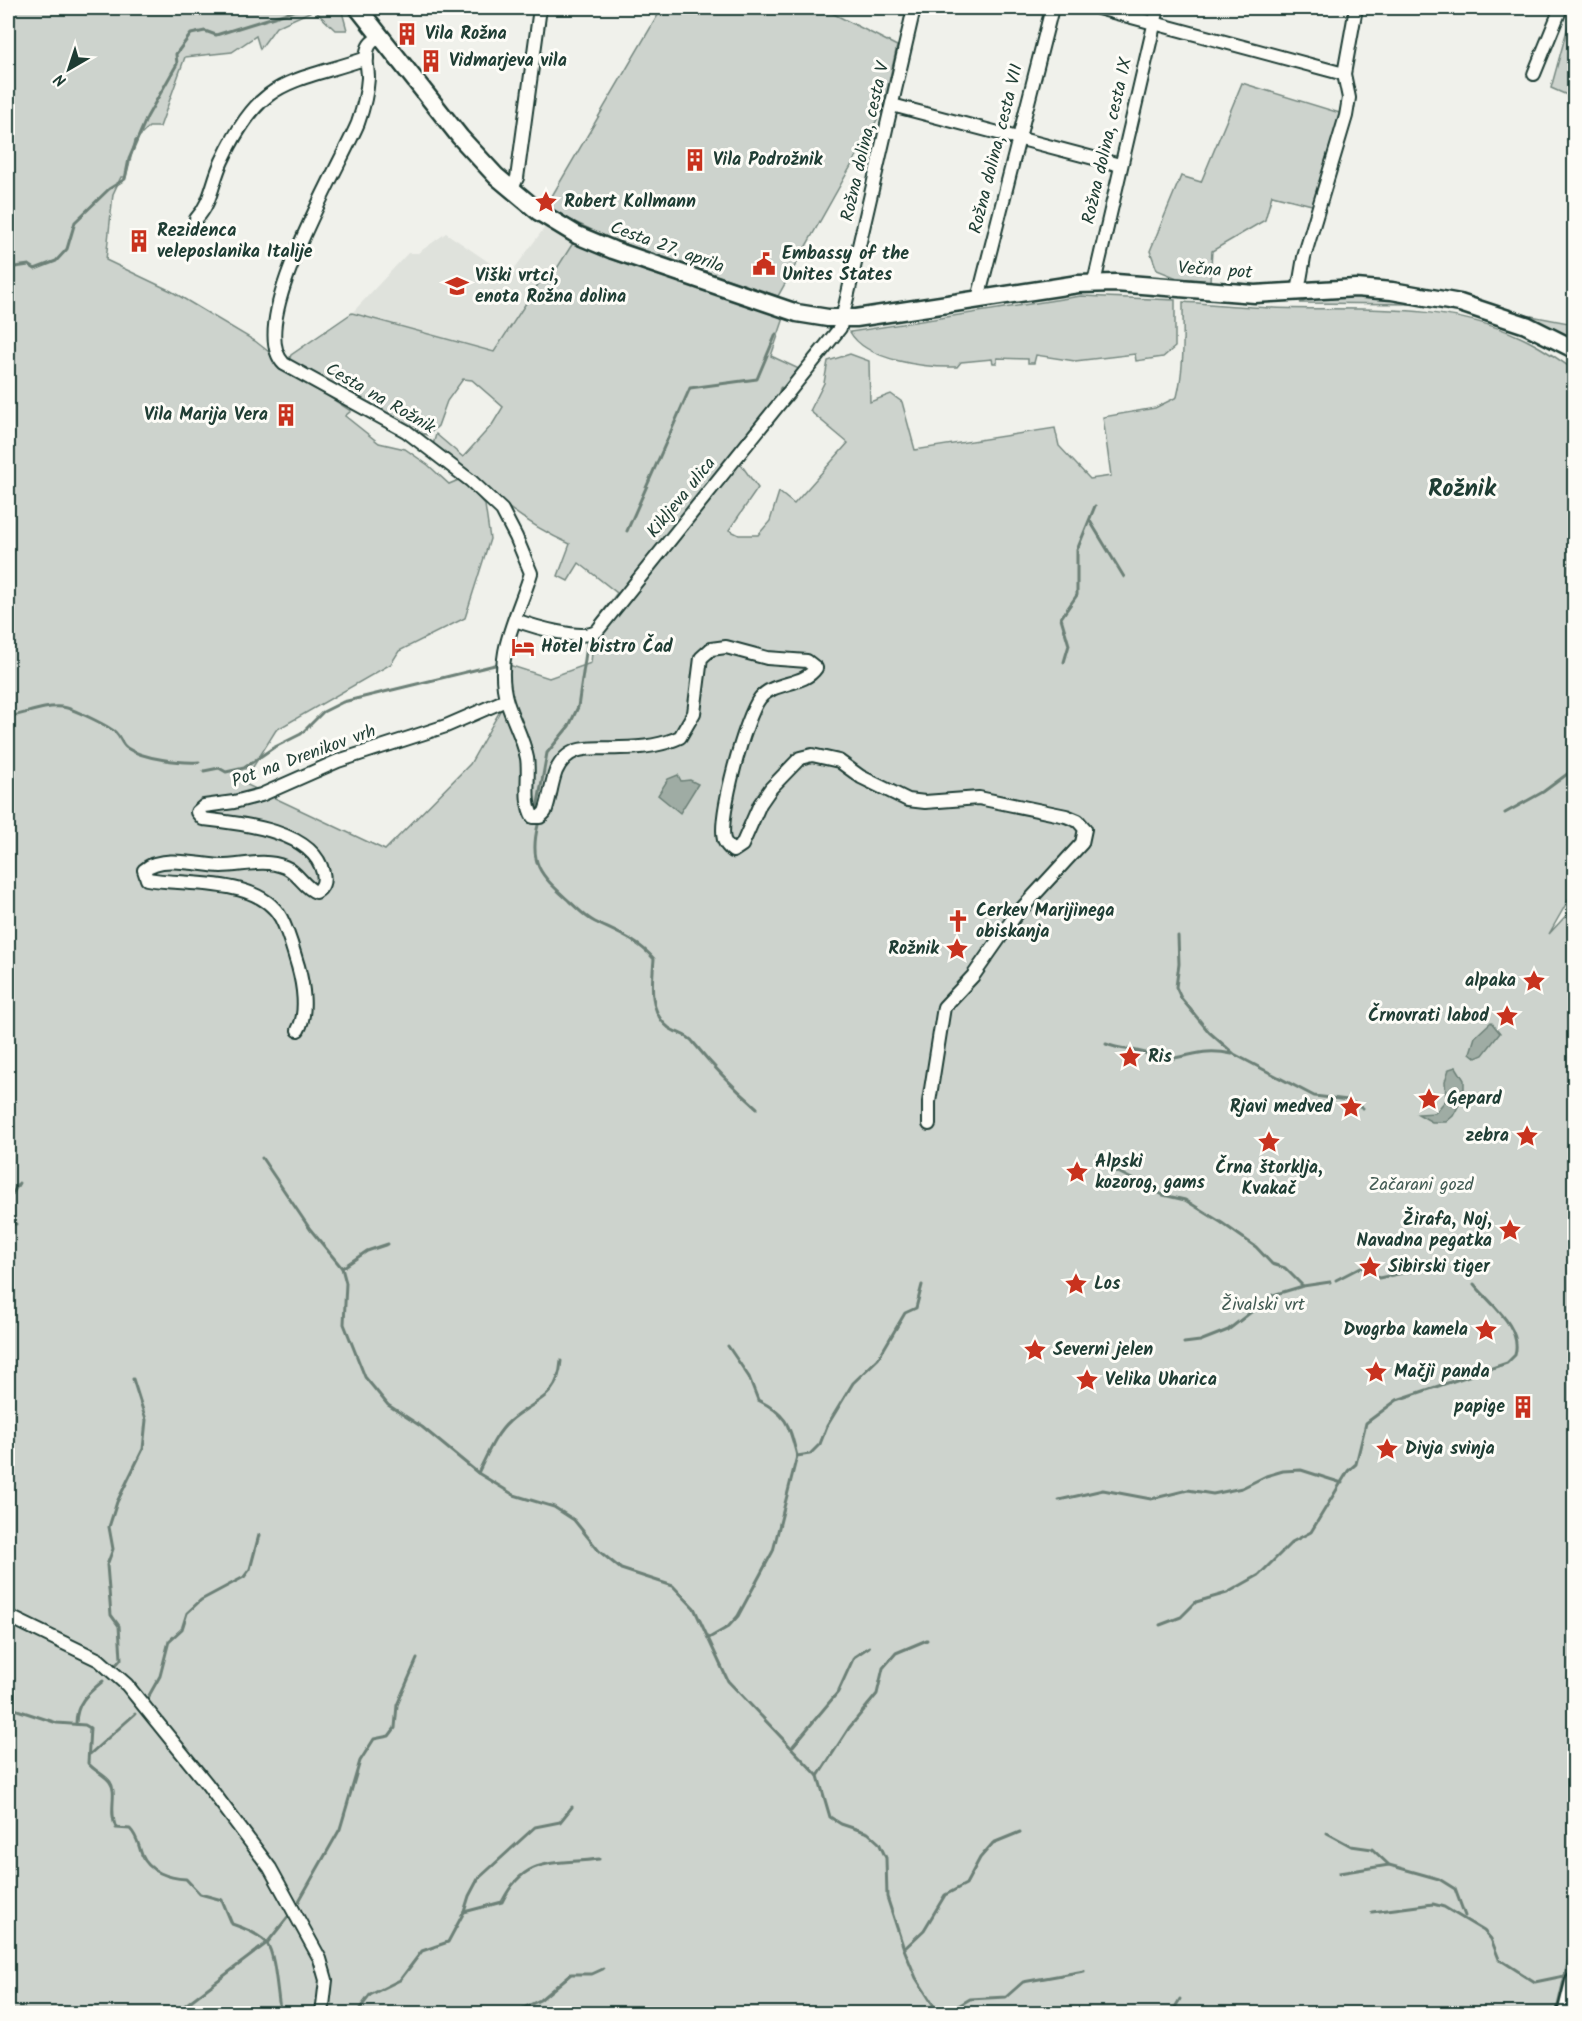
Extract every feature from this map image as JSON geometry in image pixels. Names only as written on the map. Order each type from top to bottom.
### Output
[{"type":"main road","name":"Cesta 27. aprila","points":[[358,8],[460,137],[511,190],[561,226],[613,250],[797,313],[844,319]]},
{"type":"main road","name":"Večna pot","points":[[844,319],[1056,286],[1094,283],[1255,294],[1370,289],[1460,303],[1526,325],[1575,349]]},
{"type":"main road","points":[[1566,2013],[1575,1982]]},
{"type":"street","points":[[511,190],[517,178],[540,8]]},
{"type":"street","name":"Rožna dolina, cesta V","points":[[844,319],[914,8]]},
{"type":"street","name":"Rožna dolina, cesta VII","points":[[978,299],[1052,8]]},
{"type":"street","points":[[1098,8],[1344,75]]},
{"type":"street","name":"Rožna dolina, cesta IX","points":[[1094,283],[1158,8]]},
{"type":"street","points":[[1298,292],[1304,257],[1346,116],[1348,98],[1344,75],[1356,8]]},
{"type":"street","points":[[1534,74],[1561,8]]},
{"type":"street","name":"Cesta na Rožnik","points":[[379,37],[369,45],[368,78],[363,108],[299,243],[276,324],[274,350],[281,361],[293,370],[425,443],[495,502],[516,537],[531,573],[503,654],[506,700],[522,739],[527,760],[530,812],[536,818],[545,812],[557,771],[570,754],[577,749],[592,746],[618,749],[648,747],[680,737],[694,712],[701,658],[711,649],[726,647],[767,658],[807,661],[816,668],[806,676],[769,690],[757,703],[734,769],[728,804],[725,842],[733,850],[742,845],[760,804],[771,788],[800,758],[812,755],[839,761],[861,777],[908,800],[925,802],[979,798],[1066,816],[1078,821],[1085,829],[1082,843],[1015,916],[973,976],[945,1007],[929,1102],[929,1124]]},
{"type":"street","points":[[196,219],[211,196],[219,166],[233,137],[263,97],[293,80],[367,58]]},
{"type":"street","points":[[892,105],[1120,165]]},
{"type":"street","name":"Kikljeva ulica","points":[[514,620],[574,634],[590,635],[597,631],[769,418],[840,328],[844,319]]},
{"type":"street","name":"Pot na Drenikov vrh","points":[[298,1030],[303,1011],[302,982],[286,931],[275,909],[262,898],[236,889],[147,879],[144,870],[153,865],[177,862],[222,866],[267,862],[293,871],[316,892],[322,888],[324,876],[319,860],[308,848],[264,829],[203,819],[197,812],[204,806],[261,795],[338,761],[446,726],[506,700]]},
{"type":"street","points":[[8,1616],[99,1660],[127,1686],[207,1784],[270,1868],[320,1959],[326,1980],[322,2013]]},
{"type":"shaded area","name":"Viški vrtci, enota Rožna dolina","points":[[545,227],[573,243],[549,281],[543,277],[494,352],[352,313],[408,253],[418,253],[446,233],[509,276]]},
{"type":"shaded area","points":[[678,775],[681,781],[690,780],[698,784],[680,813],[658,795],[668,779]]},
{"type":"shaded area","points":[[1491,1022],[1500,1033],[1483,1055],[1476,1058],[1470,1053],[1475,1037]]},
{"type":"shaded area","points":[[1456,1067],[1464,1080],[1464,1089],[1455,1093],[1460,1103],[1453,1116],[1446,1122],[1432,1122],[1418,1114],[1435,1113],[1446,1100],[1445,1081],[1449,1069]]},
{"type":"green space","points":[[8,8],[341,8],[347,30],[335,30],[314,10],[276,27],[260,49],[256,36],[232,52],[185,57],[160,127],[149,127],[135,141],[126,177],[121,177],[113,194],[106,260],[171,291],[255,341],[280,365],[351,411],[345,416],[379,443],[405,449],[449,484],[461,479],[485,505],[490,539],[465,618],[399,651],[391,664],[276,730],[243,783],[385,850],[470,764],[500,711],[510,700],[506,664],[549,678],[591,663],[595,622],[617,593],[579,563],[568,581],[558,576],[570,544],[515,512],[433,445],[436,434],[463,457],[492,425],[503,407],[472,380],[463,379],[447,401],[438,426],[428,435],[414,432],[288,362],[291,355],[352,313],[494,352],[543,277],[549,281],[573,243],[634,267],[784,318],[771,356],[799,369],[734,455],[758,488],[729,530],[739,535],[758,535],[770,521],[779,492],[794,504],[848,443],[810,411],[824,383],[828,361],[850,354],[869,361],[870,402],[891,394],[902,402],[915,450],[1055,428],[1059,446],[1090,479],[1111,476],[1103,417],[1155,408],[1177,397],[1182,361],[1183,302],[1274,308],[1399,310],[1460,318],[1520,337],[1574,370],[1574,890],[1549,934],[1574,907],[1574,1966],[1562,2013],[8,2014]]},
{"type":"green space","points":[[662,8],[822,8],[897,46],[883,109],[778,296],[611,239],[547,209],[549,201]]},
{"type":"green space","points":[[1574,8],[1574,98],[1551,88]]},
{"type":"green space","points":[[1242,83],[1343,114],[1316,206],[1272,195],[1265,220],[1212,251],[1210,281],[1177,278],[1157,270],[1150,251],[1181,176],[1201,182]]},
{"type":"green space","points":[[1322,294],[1387,295],[1450,306],[1492,317],[1489,319],[1452,309],[1416,304],[1300,303]]},
{"type":"green space","points":[[1081,296],[1175,300],[1175,347],[1163,357],[1136,361],[1135,354],[1075,361],[1036,355],[1034,363],[1028,363],[1028,359],[997,358],[997,363],[993,363],[992,359],[961,362],[957,367],[944,367],[914,364],[883,356],[858,342],[850,332]]},
{"type":"green space","points":[[1531,316],[1574,324],[1574,344],[1521,318]]},
{"type":"waterway","points":[[8,268],[29,265],[35,269],[56,261],[67,249],[75,222],[109,189],[125,179],[129,159],[147,117],[177,64],[176,54],[191,34],[205,31],[216,35],[303,8]]},
{"type":"waterway","points":[[311,8],[329,12],[333,8]]},
{"type":"waterway","points":[[627,531],[690,388],[757,379],[776,334]]},
{"type":"waterway","points":[[778,397],[781,388]]},
{"type":"waterway","points":[[1064,662],[1069,645],[1061,618],[1077,595],[1077,550],[1095,506]]},
{"type":"waterway","points":[[1090,521],[1124,577]]},
{"type":"waterway","points":[[537,809],[547,753],[569,726],[578,707],[588,639]]},
{"type":"waterway","points":[[204,771],[219,768],[226,772],[244,768],[273,748],[301,734],[323,712],[343,702],[499,664]]},
{"type":"waterway","points":[[8,717],[49,707],[66,708],[113,730],[125,746],[134,752],[162,760],[199,762]]},
{"type":"waterway","points":[[1505,813],[1543,792],[1574,769]]},
{"type":"waterway","points":[[538,825],[535,839],[536,860],[545,877],[588,918],[648,952],[654,959],[654,1005],[662,1021],[669,1028],[691,1040],[757,1108]]},
{"type":"waterway","points":[[1178,936],[1179,964],[1176,987],[1181,998],[1209,1032],[1234,1054],[1314,1096],[1348,1100],[1363,1108]]},
{"type":"waterway","points":[[1106,1044],[1164,1059],[1205,1052],[1232,1054]]},
{"type":"waterway","points":[[1098,1154],[1112,1169],[1163,1195],[1185,1200],[1222,1223],[1256,1247],[1272,1264],[1285,1268],[1303,1286]]},
{"type":"waterway","points":[[262,1158],[310,1229],[342,1268],[346,1283],[344,1324],[365,1377],[388,1405],[422,1427],[478,1473],[514,1495],[554,1507],[574,1520],[599,1551],[621,1569],[673,1586],[694,1608],[728,1681],[818,1776],[830,1817],[841,1824],[868,1833],[879,1843],[886,1858],[887,1897],[904,1949],[916,1978],[939,2014]]},
{"type":"waterway","points":[[8,1201],[19,1183]]},
{"type":"waterway","points":[[8,1224],[16,1224]]},
{"type":"waterway","points":[[342,1268],[367,1251],[388,1244]]},
{"type":"waterway","points":[[1336,1280],[1361,1267],[1379,1278],[1426,1268]]},
{"type":"waterway","points":[[1184,1343],[1200,1341],[1228,1330],[1273,1295],[1303,1286],[1330,1282]]},
{"type":"waterway","points":[[1160,1625],[1181,1617],[1196,1602],[1227,1593],[1259,1575],[1292,1542],[1311,1532],[1348,1471],[1356,1464],[1366,1423],[1397,1400],[1507,1363],[1515,1355],[1516,1345],[1510,1326],[1504,1316],[1474,1284]]},
{"type":"waterway","points":[[709,1638],[728,1627],[738,1616],[773,1551],[797,1456],[810,1454],[820,1444],[827,1426],[853,1383],[878,1359],[905,1313],[916,1308],[922,1285]]},
{"type":"waterway","points":[[728,1346],[749,1377],[758,1400],[776,1411],[786,1422],[797,1456]]},
{"type":"waterway","points":[[478,1473],[492,1445],[505,1426],[550,1391],[559,1374],[561,1361]]},
{"type":"waterway","points":[[115,1666],[121,1659],[119,1626],[111,1615],[107,1565],[113,1549],[109,1527],[117,1502],[143,1449],[146,1420],[133,1379]]},
{"type":"waterway","points":[[1059,1500],[1103,1490],[1151,1499],[1188,1490],[1213,1494],[1242,1488],[1266,1476],[1283,1471],[1301,1470],[1342,1483]]},
{"type":"waterway","points":[[147,1699],[160,1676],[169,1641],[182,1629],[187,1613],[201,1600],[244,1577],[250,1569],[259,1535]]},
{"type":"waterway","points":[[818,1776],[849,1728],[877,1694],[883,1668],[896,1653],[927,1640]]},
{"type":"waterway","points":[[793,1746],[838,1692],[854,1657],[869,1647]]},
{"type":"waterway","points":[[295,1908],[340,1829],[360,1761],[374,1739],[389,1736],[395,1728],[397,1705],[417,1659]]},
{"type":"waterway","points":[[76,1724],[80,1705],[103,1681]]},
{"type":"waterway","points":[[8,1707],[57,1723],[85,1725],[90,1728],[88,1763],[108,1779],[112,1786],[116,1828],[130,1829],[133,1832],[149,1866],[166,1875],[186,1879],[200,1894],[222,1900],[232,1924],[254,1933],[266,1942],[272,1956],[281,2014]]},
{"type":"waterway","points":[[90,1754],[135,1714]]},
{"type":"waterway","points":[[464,1912],[478,1879],[535,1827],[560,1822],[572,1807]]},
{"type":"waterway","points":[[904,1949],[924,1930],[945,1895],[966,1884],[980,1858],[993,1843],[1020,1832]]},
{"type":"waterway","points":[[1327,1833],[1351,1846],[1372,1849],[1388,1864]]},
{"type":"waterway","points":[[356,2014],[370,1995],[400,1980],[422,1951],[448,1942],[464,1912],[502,1902],[511,1887],[531,1869],[555,1863],[599,1859]]},
{"type":"waterway","points":[[1339,1873],[1389,1865],[1439,1879],[1455,1889],[1465,1916]]},
{"type":"waterway","points":[[1372,1912],[1433,1904],[1444,1907],[1484,1931],[1491,1939],[1499,1959],[1535,1982],[1564,1976]]},
{"type":"waterway","points":[[175,2013],[267,1943],[291,1913]]},
{"type":"waterway","points":[[1556,2014],[1574,1937]]},
{"type":"waterway","points":[[511,2014],[540,2000],[571,1974],[592,1974],[603,1969]]},
{"type":"waterway","points":[[945,2014],[970,1999],[1006,1997],[1023,1982],[1084,1971]]},
{"type":"waterway","points":[[1171,2014],[1180,1999]]},
{"type":"waterway","points":[[605,2014],[613,2012]]},
{"type":"place","name":"Vila Rožna","points":[[407,34]]},
{"type":"place","name":"Vidmarjeva vila","points":[[431,61]]},
{"type":"place","name":"Vila Podrožnik","points":[[695,160]]},
{"type":"place","name":"Robert Kollmann","points":[[546,202]]},
{"type":"place","name":"Rezidenca veleposlanika Italije","points":[[139,241]]},
{"type":"place","name":"Embassy of the Unites States","points":[[764,264]]},
{"type":"place","name":"Viški vrtci, enota Rožna dolina","points":[[457,286]]},
{"type":"place","name":"Vila Marija Vera","points":[[286,415]]},
{"type":"place","name":"Hotel bistro Čad","points":[[523,647]]},
{"type":"place","name":"Cerkev Marijinega obiskanja","points":[[958,921]]},
{"type":"place","name":"Rožnik","points":[[957,949]]},
{"type":"place","name":"alpaka","points":[[1534,981]]},
{"type":"place","name":"Črnovrati labod","points":[[1507,1016]]},
{"type":"place","name":"Ris","points":[[1130,1057]]},
{"type":"place","name":"Gepard","points":[[1429,1099]]},
{"type":"place","name":"Rjavi medved","points":[[1351,1107]]},
{"type":"place","name":"zebra","points":[[1527,1136]]},
{"type":"place","name":"Črna štorklja, Kvakač","points":[[1269,1142]]},
{"type":"place","name":"Alpski kozorog, gams","points":[[1077,1172]]},
{"type":"place","name":"Žirafa, Noj, Navadna pegatka","points":[[1510,1230]]},
{"type":"place","name":"Sibirski tiger","points":[[1370,1267]]},
{"type":"place","name":"Los","points":[[1076,1284]]},
{"type":"place","name":"Dvogrba kamela","points":[[1486,1330]]},
{"type":"place","name":"Severni jelen","points":[[1035,1350]]},
{"type":"place","name":"Mačji panda","points":[[1376,1372]]},
{"type":"place","name":"Velika Uharica","points":[[1087,1380]]},
{"type":"place","name":"papige","points":[[1523,1407]]},
{"type":"place","name":"Divja svinja","points":[[1387,1449]]},
{"type":"district","name":"Rožnik","points":[[1462,489]]},
{"type":"park label","name":"Začarani gozd","points":[[1421,1185]]},
{"type":"park label","name":"Živalski vrt","points":[[1263,1305]]}]
